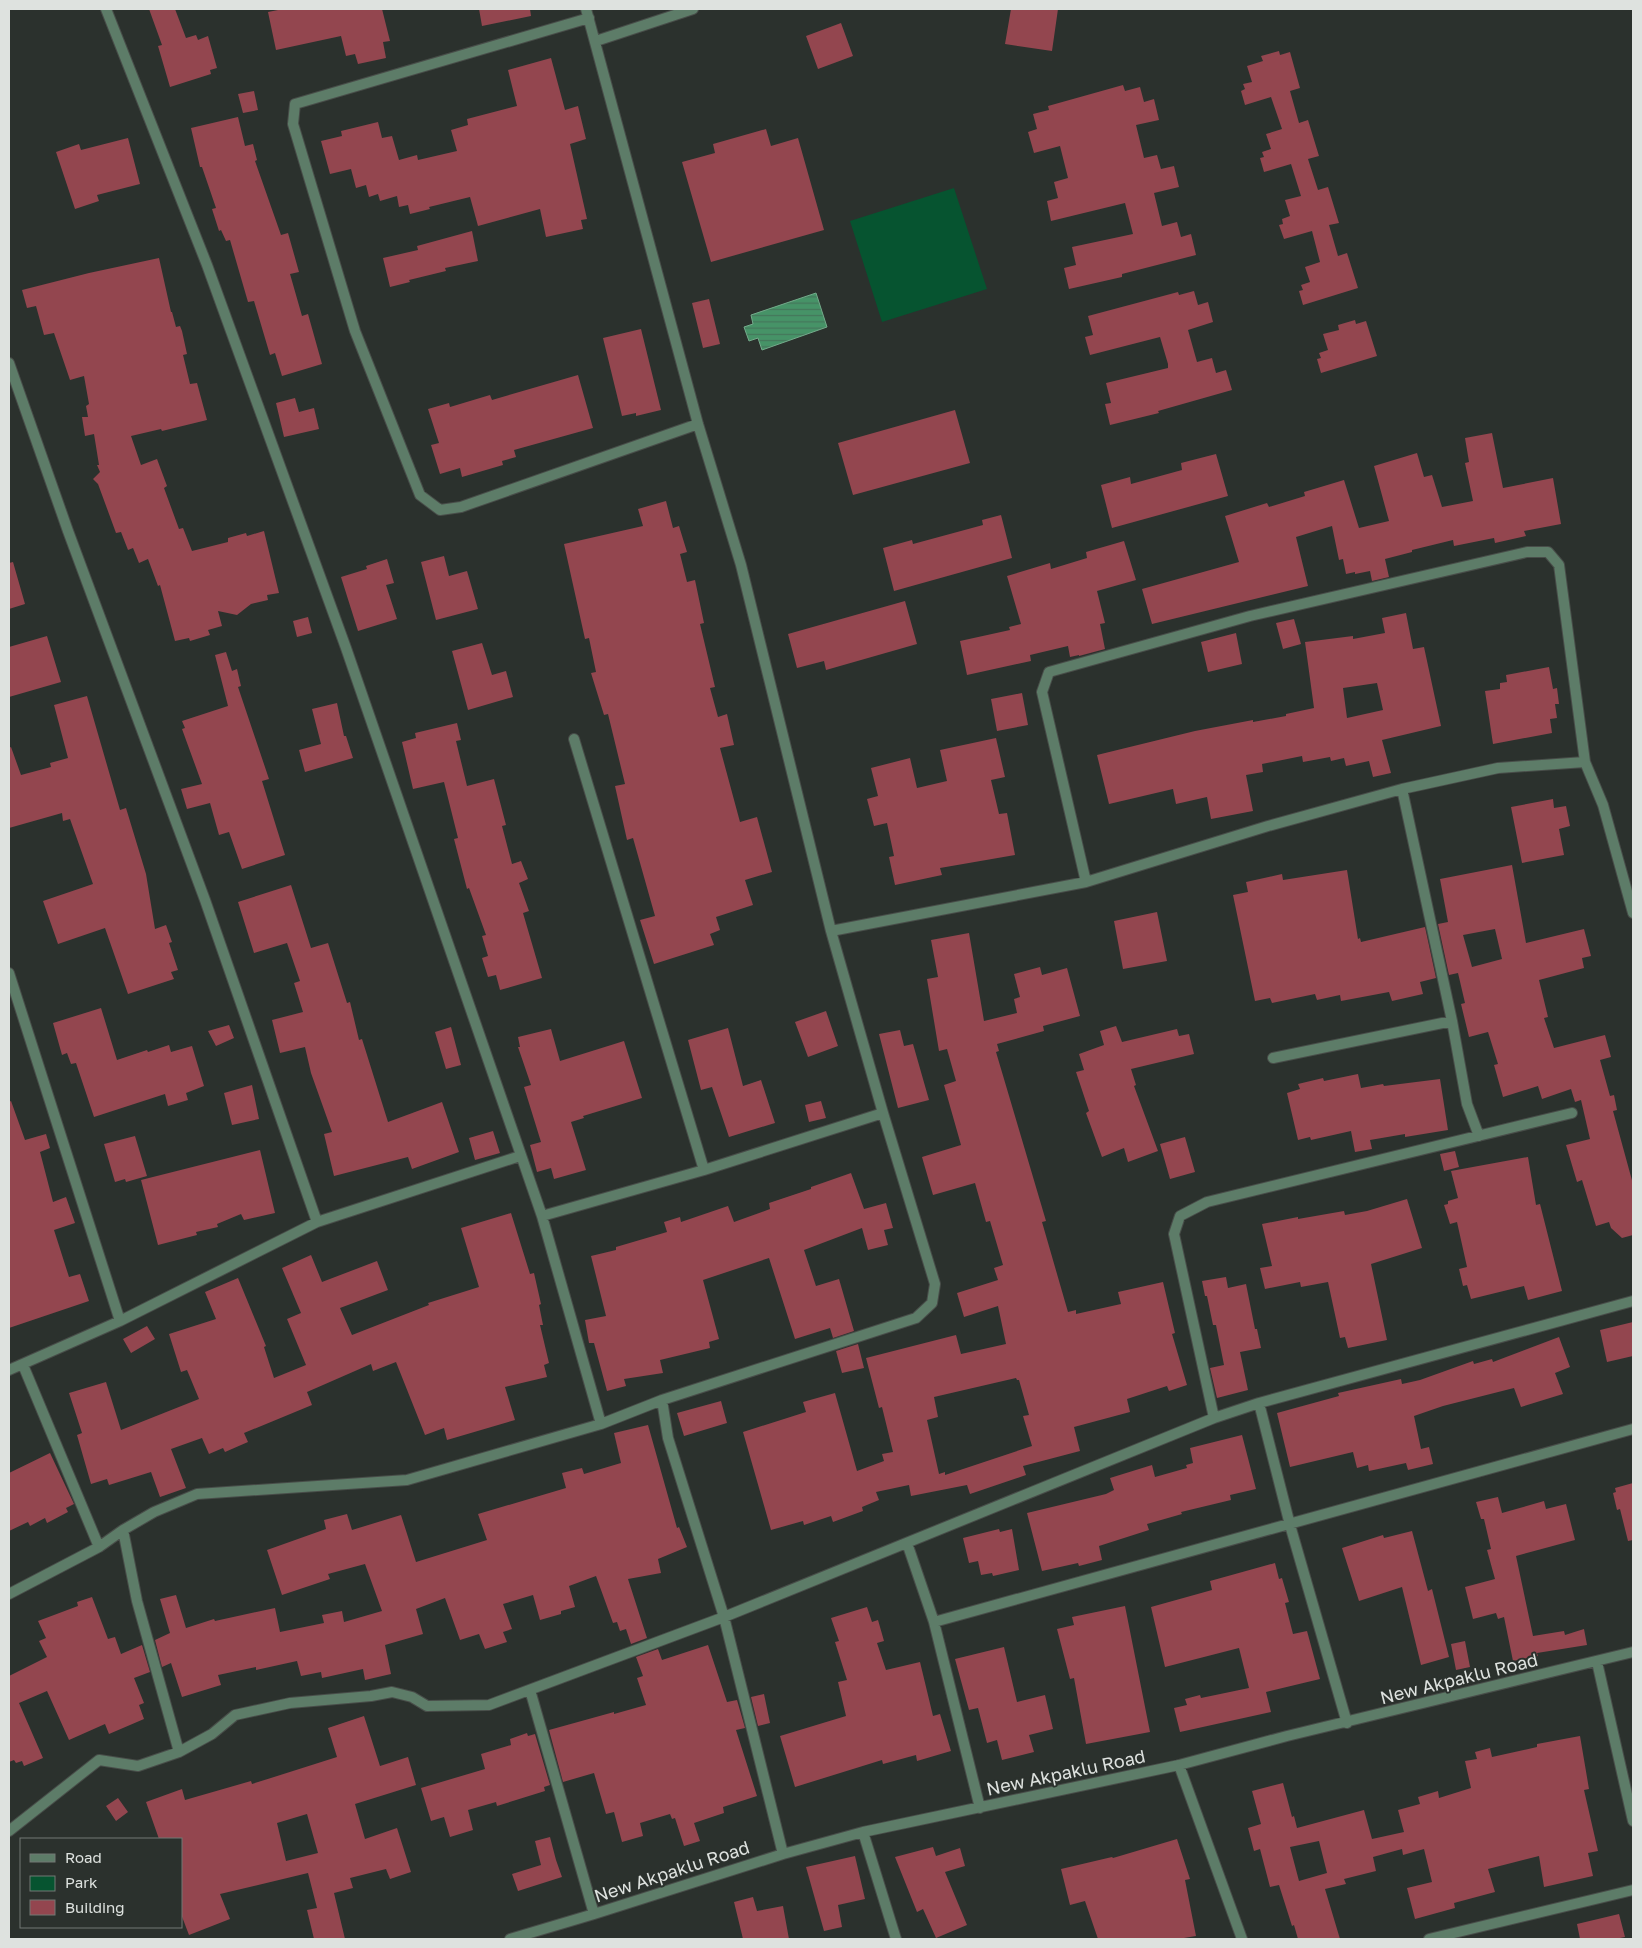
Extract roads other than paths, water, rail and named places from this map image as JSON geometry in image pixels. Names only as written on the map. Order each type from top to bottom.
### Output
[{"type":"street","points":[[106,9],[207,265],[346,648],[542,1216],[601,1424]]},
{"type":"street","points":[[596,40],[693,9]]},
{"type":"street","points":[[9,1594],[99,1547],[154,1512],[197,1494],[407,1480],[601,1424],[662,1400],[916,1318],[932,1304],[935,1284],[883,1113],[831,931],[741,565],[698,424],[588,13],[295,104],[293,124],[355,331],[420,495],[440,510],[461,507],[698,424]]},
{"type":"street","points":[[9,363],[71,540],[205,900],[317,1222]]},
{"type":"street","points":[[1086,882],[1042,692],[1049,672],[1250,616],[1527,552],[1548,552],[1560,565],[1585,762],[1603,805],[1633,913]]},
{"type":"street","points":[[574,739],[704,1170]]},
{"type":"street","points":[[831,931],[1086,882],[1268,826],[1402,789],[1498,768],[1585,762]]},
{"type":"street","points":[[1402,789],[1452,1021],[1467,1104],[1478,1136]]},
{"type":"street","points":[[9,973],[120,1321]]},
{"type":"street","points":[[1272,1058],[1452,1021]]},
{"type":"street","points":[[542,1216],[704,1170],[883,1113]]},
{"type":"street","points":[[1214,1418],[1174,1234],[1180,1216],[1207,1202],[1572,1113]]},
{"type":"street","points":[[9,1370],[120,1321],[317,1222],[520,1156]]},
{"type":"street","points":[[9,1831],[99,1760],[138,1766],[180,1752],[212,1734],[235,1715],[290,1703],[371,1696],[392,1692],[412,1697],[426,1706],[489,1705],[724,1617],[1214,1418],[1259,1403],[1633,1302]]},
{"type":"street","points":[[23,1365],[99,1547]]},
{"type":"street","points":[[662,1400],[668,1438],[724,1617],[784,1854]]},
{"type":"street","points":[[1259,1403],[1290,1525],[1347,1722]]},
{"type":"street","points":[[934,1622],[1633,1429]]},
{"type":"street","points":[[123,1530],[137,1601],[180,1752]]},
{"type":"street","points":[[906,1543],[934,1622],[980,1808]]},
{"type":"street","name":"New Akpaklu Road","points":[[510,1939],[784,1854],[863,1832],[1179,1765],[1633,1652]]},
{"type":"street","points":[[1597,1662],[1633,1821]]},
{"type":"street","points":[[530,1690],[594,1914]]},
{"type":"street","points":[[1179,1765],[1242,1939]]},
{"type":"street","points":[[863,1832],[896,1939]]},
{"type":"street","points":[[1429,1939],[1633,1890]]}]
